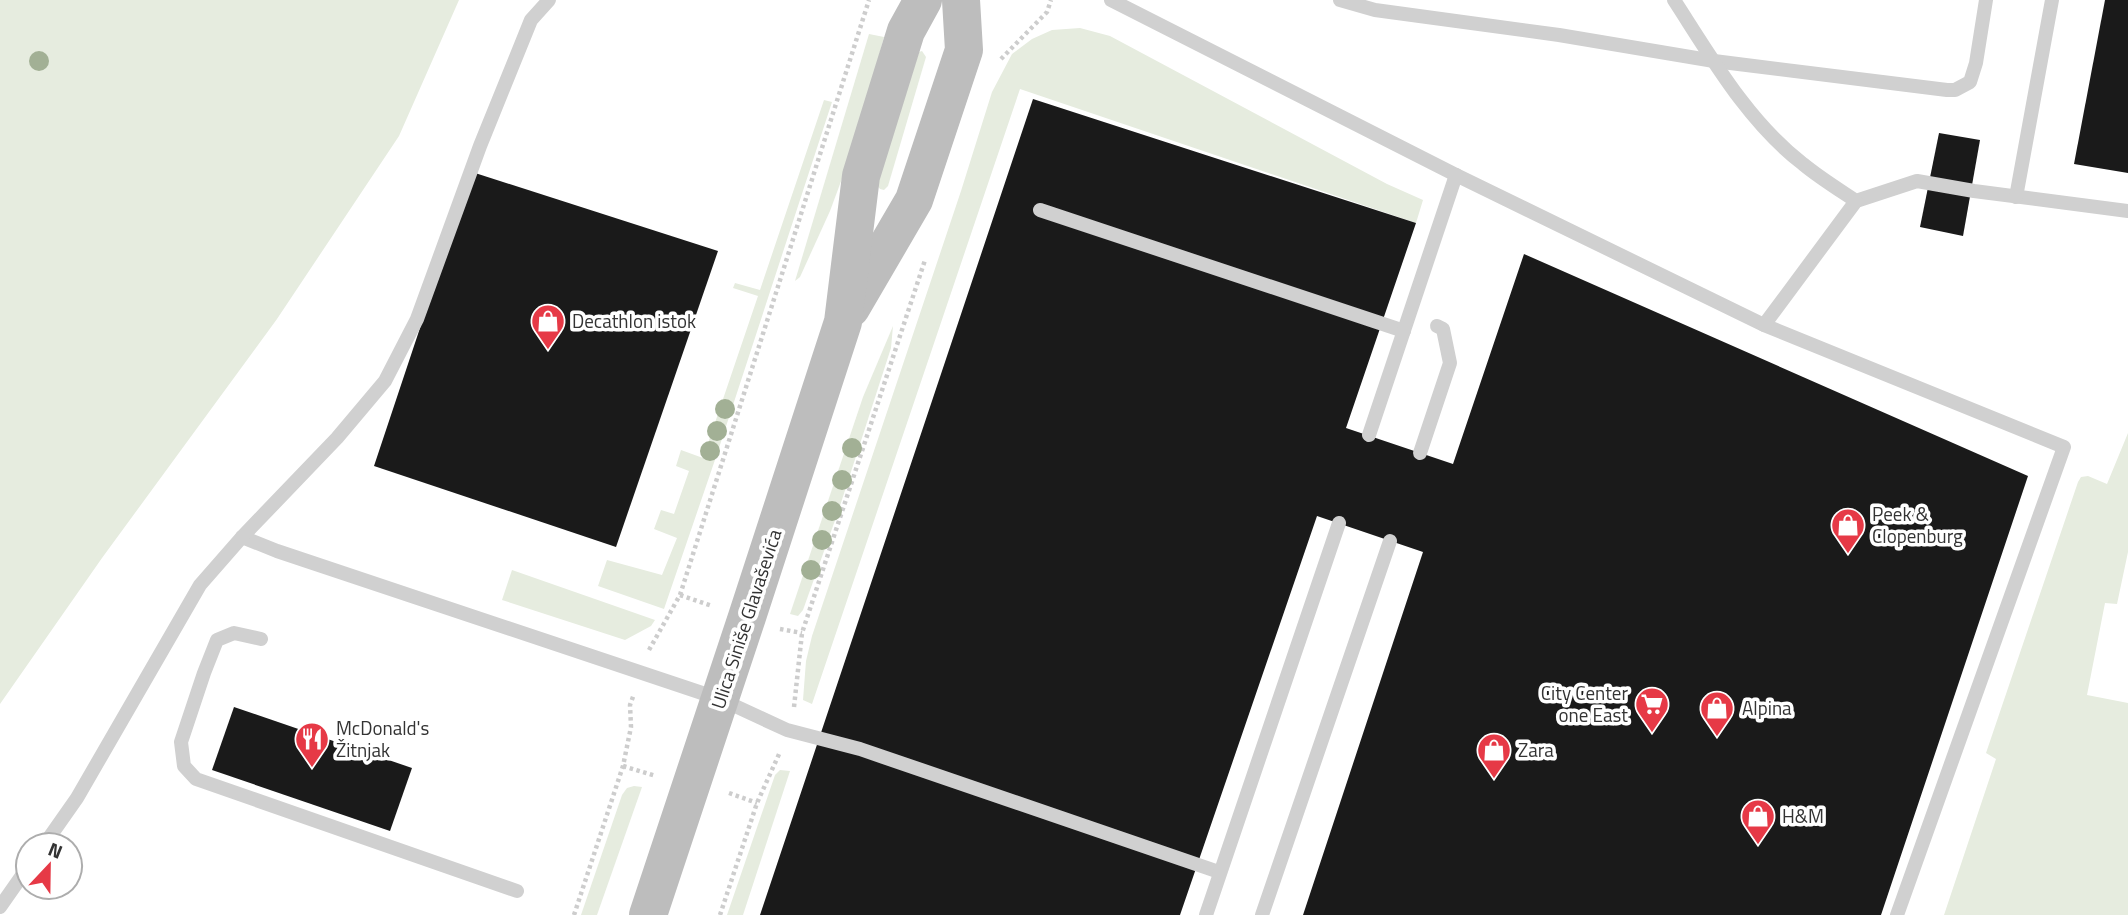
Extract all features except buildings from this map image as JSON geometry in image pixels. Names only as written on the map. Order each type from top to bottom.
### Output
[{"type":"street","name":"Ulica Siniše Glavaševića","points":[[648,915],[843,322],[861,176],[906,31],[923,0]]},
{"type":"street","name":"Ulica Siniše Glavaševića","points":[[843,322],[914,200],[964,50],[961,0]]},
{"type":"lane","points":[[54,831],[77,797],[200,585],[337,438],[385,381],[417,319],[480,146],[531,20],[549,0]]},
{"type":"lane","points":[[1111,0],[1455,175],[1764,325],[2064,447],[1897,915]]},
{"type":"lane","points":[[1340,0],[1375,10],[1559,35],[1714,61],[1955,90],[1970,82],[1973,74],[1986,0]]},
{"type":"lane","points":[[1674,0],[1758,121],[1801,163],[1856,201]]},
{"type":"lane","points":[[2016,197],[2052,0]]},
{"type":"lane","points":[[1369,435],[1455,175]]},
{"type":"lane","points":[[1764,325],[1856,201],[1917,181],[2128,211]]},
{"type":"lane","points":[[1040,210],[1404,331]]},
{"type":"lane","points":[[1420,453],[1450,363],[1443,329],[1437,326]]},
{"type":"lane","points":[[1206,915],[1339,523]]},
{"type":"lane","points":[[242,537],[720,699],[787,730],[860,749],[1219,872]]},
{"type":"lane","points":[[1262,915],[1390,541]]},
{"type":"lane","points":[[261,639],[234,633],[217,640],[181,742],[184,766],[196,779],[517,891]]},
{"type":"lane","points":[[0,907],[14,887]]},
{"type":"path","points":[[651,646],[680,595],[869,0]]},
{"type":"path","points":[[999,62],[1047,12],[1051,0]]},
{"type":"path","points":[[794,705],[802,633],[928,253]]},
{"type":"path","points":[[574,915],[623,766],[631,727],[631,705]]},
{"type":"path","points":[[720,915],[757,803],[778,759]]},
{"type":"path","points":[[623,766],[642,772]]},
{"type":"shaded area","points":[[0,0],[459,0],[399,136],[277,319],[102,558],[0,704]]},
{"type":"shaded area","points":[[1080,28],[1110,36],[1387,184],[1423,200],[1416,223],[1020,89],[812,704],[803,700],[806,661],[812,636],[992,92],[1012,54],[1032,39],[1052,30]]},
{"type":"shaded area","points":[[869,34],[884,37],[853,149],[830,211],[800,277],[795,281]]},
{"type":"shaded area","points":[[922,51],[926,57],[888,186],[884,190],[880,189],[877,185],[919,52]]},
{"type":"shaded area","points":[[824,100],[832,102],[664,609],[598,586],[607,560],[662,575],[677,538],[654,529],[661,510],[674,514],[689,471],[676,466],[681,450],[703,458],[758,296],[733,288],[735,283],[760,290]]},
{"type":"shaded area","points":[[893,326],[891,348],[803,610],[798,616],[790,614],[863,397]]},
{"type":"shaded area","points":[[2128,433],[2128,552],[2117,604],[2105,603],[2087,695],[2128,703],[2128,915],[1944,915],[1996,759],[1986,753],[2078,482],[2081,477],[2088,476],[2107,484]]},
{"type":"shaded area","points":[[512,570],[655,620],[651,626],[625,640],[502,600]]},
{"type":"shaded area","points":[[780,770],[790,771],[743,915],[727,915],[775,775]]},
{"type":"shaded area","points":[[642,787],[597,915],[581,915],[622,795],[627,788]]},
{"type":"place","name":"Decathlon istok","points":[[548,351]]},
{"type":"place","name":"Peek & Clopenburg","points":[[1848,555]]},
{"type":"place","name":"City Center one East","points":[[1652,734]]},
{"type":"place","name":"Alpina","points":[[1717,738]]},
{"type":"place","name":"McDonald's Žitnjak","points":[[312,769]]},
{"type":"place","name":"Zara","points":[[1494,780]]},
{"type":"place","name":"H&M","points":[[1758,846]]}]
